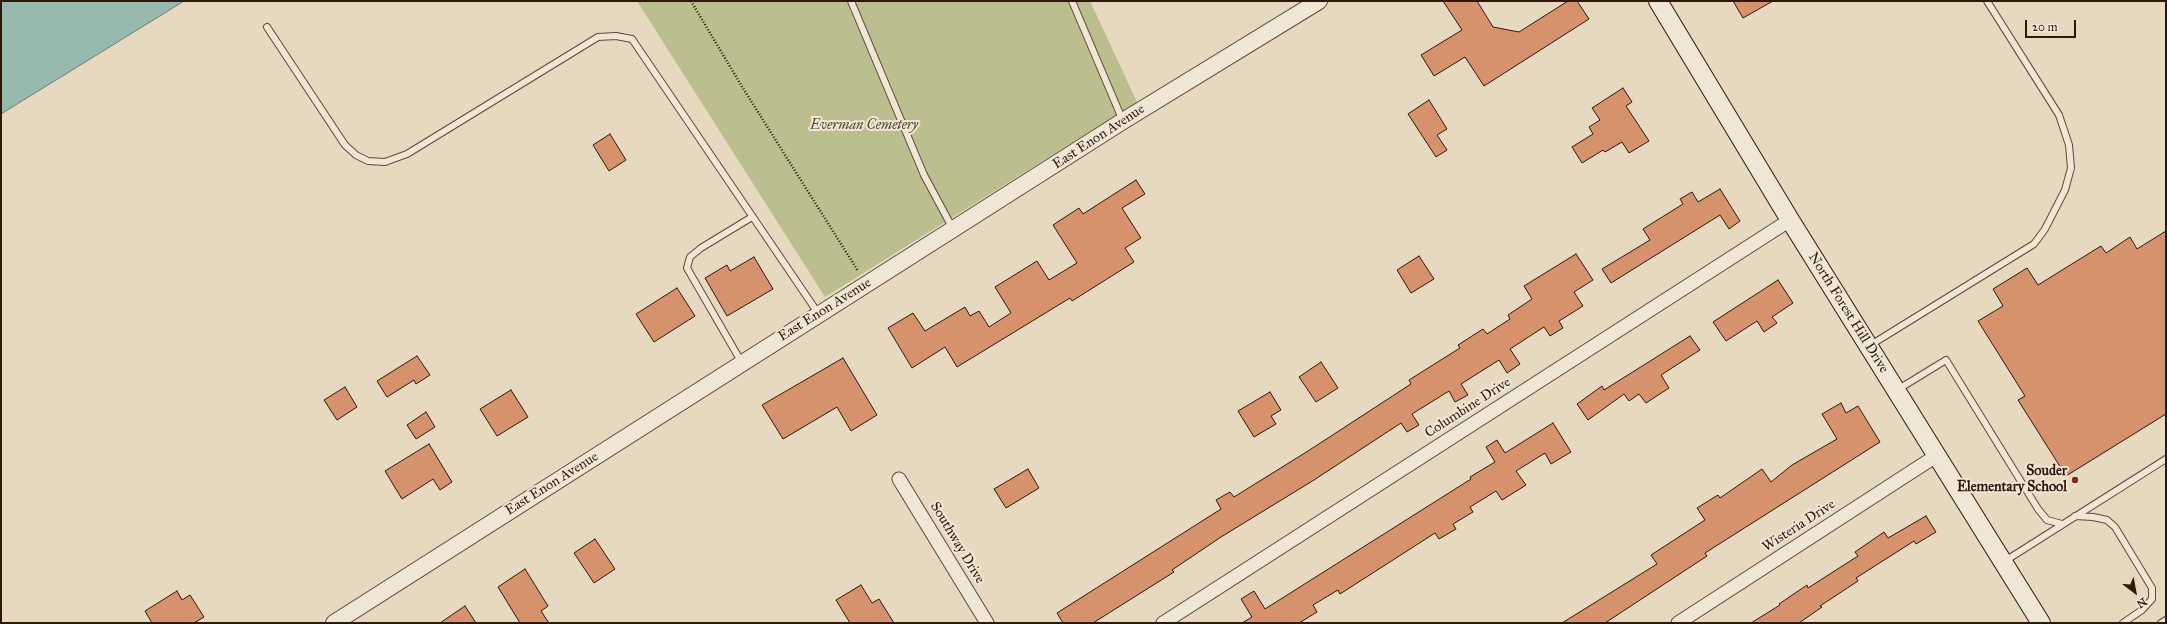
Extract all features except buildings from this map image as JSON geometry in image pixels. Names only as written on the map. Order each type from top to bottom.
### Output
[{"type":"main road","name":"North Forest Hill Drive","points":[[1658,1],[1790,220],[2041,623]]},
{"type":"street","name":"East Enon Avenue","points":[[334,623],[819,314],[954,230],[1123,121],[1319,1]]},
{"type":"street","name":"Columbine Drive","points":[[1163,623],[1790,220]]},
{"type":"street","name":"Wisteria Drive","points":[[1678,623],[1936,456]]},
{"type":"street","name":"Southway Drive","points":[[899,479],[987,623]]},
{"type":"lane","points":[[851,1],[924,176],[954,230]]},
{"type":"lane","points":[[1072,1],[1123,121]]},
{"type":"lane","points":[[1869,347],[2034,244],[2045,229],[2064,190],[2071,168],[2069,145],[2059,115],[1987,1]]},
{"type":"lane","points":[[267,27],[345,145],[356,155],[368,161],[385,162],[407,154],[598,37],[616,36],[632,39],[819,314]]},
{"type":"lane","points":[[742,363],[687,268],[690,257],[701,248],[752,216]]},
{"type":"lane","points":[[1896,390],[1946,360],[2038,509],[2047,520],[2062,524]]},
{"type":"lane","points":[[2003,562],[2166,459]]},
{"type":"lane","points":[[2075,516],[2093,516],[2107,520],[2115,527],[2152,588],[2152,599],[2142,610],[2123,623]]},
{"type":"lane","points":[[2161,623],[2166,620]]},
{"type":"path","points":[[691,1],[740,85],[867,284]]},
{"type":"green space","name":"Everman Cemetery","points":[[637,1],[1090,1],[1137,102],[825,297]]},
{"type":"water","points":[[1,1],[184,1],[1,114]]},
{"type":"place","name":"Souder Elementary School","points":[[2075,480]]}]
